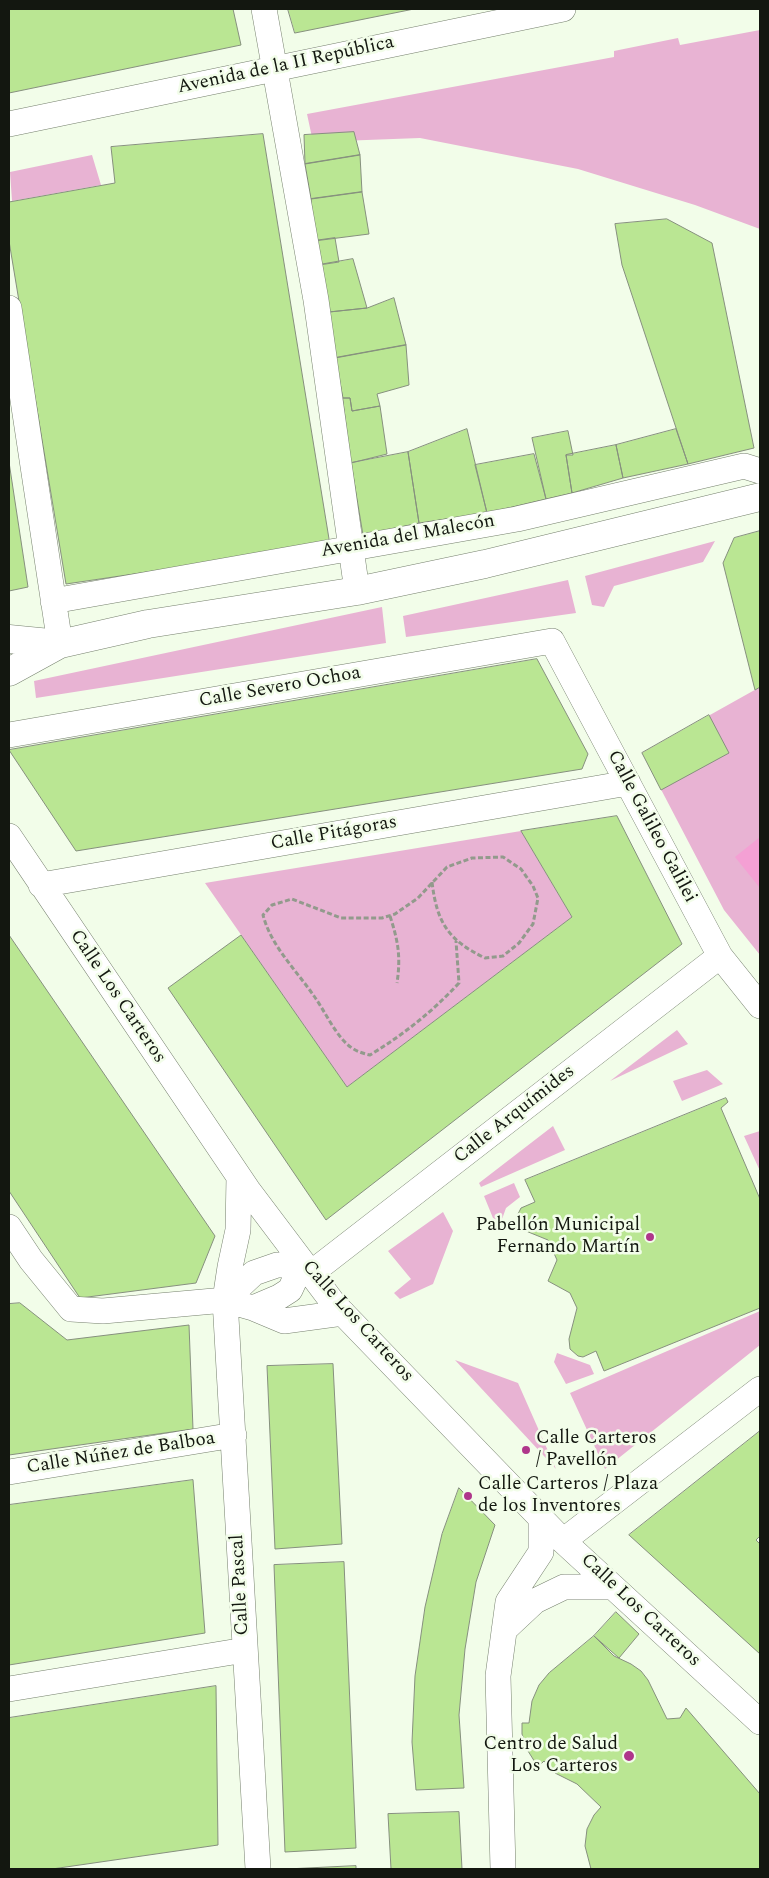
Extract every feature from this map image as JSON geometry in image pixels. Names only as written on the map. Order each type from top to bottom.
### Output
[{"type":"main road","name":"Avenida del Malecón","points":[[60,644],[148,624],[357,591],[485,564],[760,497]]},
{"type":"main road","points":[[9,639],[60,644]]},
{"type":"main road","points":[[9,672],[60,644]]},
{"type":"street","points":[[264,9],[316,300],[357,591]]},
{"type":"street","name":"Avenida de la II República","points":[[9,124],[563,9]]},
{"type":"street","points":[[9,308],[60,644]]},
{"type":"street","name":"Avenida del Malecón","points":[[53,601],[517,519],[744,466],[760,471]]},
{"type":"street","name":"Calle Severo Ochoa","points":[[9,735],[552,642]]},
{"type":"street","name":"Calle Galileo Galilei","points":[[552,642],[720,956],[760,1006]]},
{"type":"street","name":"Calle Pitágoras","points":[[41,885],[628,783]]},
{"type":"street","name":"Calle Los Carteros","points":[[9,836],[239,1177],[306,1269],[343,1313],[570,1547],[760,1722]]},
{"type":"street","name":"Calle Arquímides","points":[[306,1269],[720,956]]},
{"type":"street","name":"Calle Pascal","points":[[239,1177],[238,1230],[230,1267],[226,1300],[258,1869]]},
{"type":"street","points":[[9,1227],[20,1262],[71,1309],[104,1311],[226,1300],[284,1321],[343,1313]]},
{"type":"street","points":[[226,1300],[254,1273],[277,1265],[306,1269],[290,1290],[279,1297],[252,1308]]},
{"type":"street","points":[[541,1552],[570,1547],[760,1389]]},
{"type":"street","name":"Calle Núñez de Balboa","points":[[9,1472],[234,1435]]},
{"type":"street","points":[[503,1869],[498,1676],[508,1602],[541,1552],[541,1518]]},
{"type":"street","points":[[564,1587],[574,1572],[570,1547]]},
{"type":"street","points":[[504,1630],[535,1601],[564,1587],[613,1586]]},
{"type":"street","points":[[9,1689],[245,1650]]},
{"type":"path","points":[[432,882],[435,903],[446,929],[456,941],[485,958],[503,956],[519,943],[533,924],[538,898],[533,886],[521,869],[503,857],[472,858],[447,867],[432,882],[418,898],[395,914],[382,918],[341,918],[292,900],[272,905],[263,915],[266,926],[287,962],[307,986],[344,1041],[359,1053],[370,1055],[401,1036],[443,1000],[458,983],[456,941]]},
{"type":"path","points":[[390,916],[399,942],[400,968],[397,983]]},
{"type":"shaded area","points":[[760,30],[760,229],[695,205],[578,169],[420,138],[313,142],[307,114],[614,57],[614,51],[678,38],[680,45]]},
{"type":"shaded area","points":[[92,155],[101,185],[12,201],[10,172]]},
{"type":"shaded area","points":[[715,541],[703,562],[614,586],[604,607],[592,605],[585,576]]},
{"type":"shaded area","points":[[568,580],[576,613],[406,637],[403,616]]},
{"type":"shaded area","points":[[382,607],[386,643],[36,698],[34,681]]},
{"type":"shaded area","points":[[760,687],[760,955],[724,910],[642,753]]},
{"type":"shaded area","points":[[521,831],[572,917],[347,1087],[205,883]]},
{"type":"shaded area","points":[[760,837],[760,888],[735,857]]},
{"type":"shaded area","points":[[677,1030],[688,1044],[610,1081]]},
{"type":"shaded area","points":[[707,1070],[723,1084],[682,1101],[673,1081]]},
{"type":"shaded area","points":[[553,1126],[565,1150],[481,1187],[479,1183]]},
{"type":"shaded area","points":[[760,1131],[760,1171],[744,1136]]},
{"type":"shaded area","points":[[514,1183],[520,1197],[506,1208],[501,1222],[493,1218],[484,1196]]},
{"type":"shaded area","points":[[443,1212],[453,1231],[433,1284],[400,1299],[394,1293],[411,1279],[388,1251]]},
{"type":"shaded area","points":[[760,1311],[760,1345],[605,1469],[570,1393]]},
{"type":"shaded area","points":[[557,1353],[590,1365],[594,1374],[566,1384],[554,1362]]},
{"type":"shaded area","points":[[455,1360],[518,1383],[556,1469]]},
{"type":"building","points":[[9,9],[233,9],[241,45],[9,93]]},
{"type":"building","points":[[288,9],[414,9],[295,33]]},
{"type":"building","points":[[354,132],[360,155],[305,164],[304,135]]},
{"type":"building","points":[[263,134],[330,545],[66,584],[9,241],[9,202],[115,183],[111,147]]},
{"type":"building","points":[[360,155],[362,192],[311,199],[305,164]]},
{"type":"building","points":[[362,192],[369,234],[314,241],[311,199]]},
{"type":"building","points":[[667,219],[712,243],[754,448],[688,464],[622,265],[615,224]]},
{"type":"building","points":[[335,238],[339,262],[319,265],[314,241]]},
{"type":"building","points":[[353,259],[367,308],[329,312],[319,265]]},
{"type":"building","points":[[394,298],[406,345],[335,358],[329,312],[367,308]]},
{"type":"building","points":[[406,345],[409,385],[377,394],[380,406],[352,411],[350,398],[343,398],[335,358]]},
{"type":"building","points":[[343,398],[350,398],[352,411],[380,406],[387,454],[351,463]]},
{"type":"building","points":[[467,429],[487,513],[419,523],[408,452]]},
{"type":"building","points":[[676,429],[688,464],[623,478],[616,445]]},
{"type":"building","points":[[568,431],[573,455],[566,455],[572,493],[546,499],[532,438]]},
{"type":"building","points":[[616,445],[623,478],[572,493],[566,455]]},
{"type":"building","points":[[408,452],[419,523],[363,535],[351,463]]},
{"type":"building","points":[[534,454],[546,499],[487,513],[475,465]]},
{"type":"building","points":[[9,462],[28,587],[9,591]]},
{"type":"building","points":[[760,531],[760,687],[755,690],[723,563],[734,538]]},
{"type":"building","points":[[537,659],[588,754],[582,769],[76,851],[9,750]]},
{"type":"building","points":[[709,715],[729,753],[661,790],[642,753]]},
{"type":"building","points":[[617,816],[682,944],[326,1220],[168,988],[241,935],[347,1087],[572,917],[521,831]]},
{"type":"building","points":[[9,935],[215,1236],[196,1283],[80,1298],[9,1191]]},
{"type":"building","name":"Pabellón Municipal Fernando Martín","points":[[726,1098],[728,1102],[721,1108],[760,1199],[760,1308],[604,1371],[596,1351],[583,1357],[578,1356],[570,1349],[569,1339],[577,1308],[570,1293],[548,1281],[557,1260],[548,1240],[521,1229],[516,1223],[521,1208],[535,1202],[525,1180]]},
{"type":"building","points":[[20,1303],[67,1340],[189,1325],[193,1429],[9,1455],[9,1304]]},
{"type":"building","points":[[333,1364],[342,1544],[275,1549],[267,1366]]},
{"type":"building","points":[[760,1431],[760,1536],[756,1540],[760,1544],[760,1654],[629,1535]]},
{"type":"building","points":[[193,1480],[205,1633],[9,1665],[9,1505]]},
{"type":"building","points":[[459,1488],[495,1525],[476,1582],[465,1649],[459,1715],[464,1788],[416,1790],[412,1742],[415,1676],[425,1607],[442,1534]]},
{"type":"building","points":[[344,1562],[356,1848],[285,1852],[274,1565]]},
{"type":"building","points":[[616,1612],[639,1634],[619,1658],[594,1636]]},
{"type":"building","name":"Centro de Salud Los Carteros","points":[[594,1636],[614,1656],[641,1671],[648,1680],[667,1719],[680,1718],[686,1708],[760,1794],[760,1869],[591,1869],[585,1846],[587,1829],[594,1815],[601,1807],[577,1784],[555,1773],[544,1761],[538,1767],[528,1751],[522,1734],[522,1723],[529,1723],[532,1701],[539,1685],[549,1673]]},
{"type":"building","points":[[216,1686],[218,1845],[52,1869],[9,1869],[9,1718]]},
{"type":"building","points":[[459,1812],[462,1869],[391,1869],[388,1814]]},
{"type":"building","points":[[356,1866],[356,1869],[287,1869]]},
{"type":"place","name":"Pabellón Municipal Fernando Martín","points":[[650,1237]]},
{"type":"place","name":"Calle Carteros / Pavellón","points":[[526,1450]]},
{"type":"place","name":"Calle Carteros / Plaza de los Inventores","points":[[468,1496]]},
{"type":"place","name":"Centro de Salud Los Carteros","points":[[629,1756]]}]
